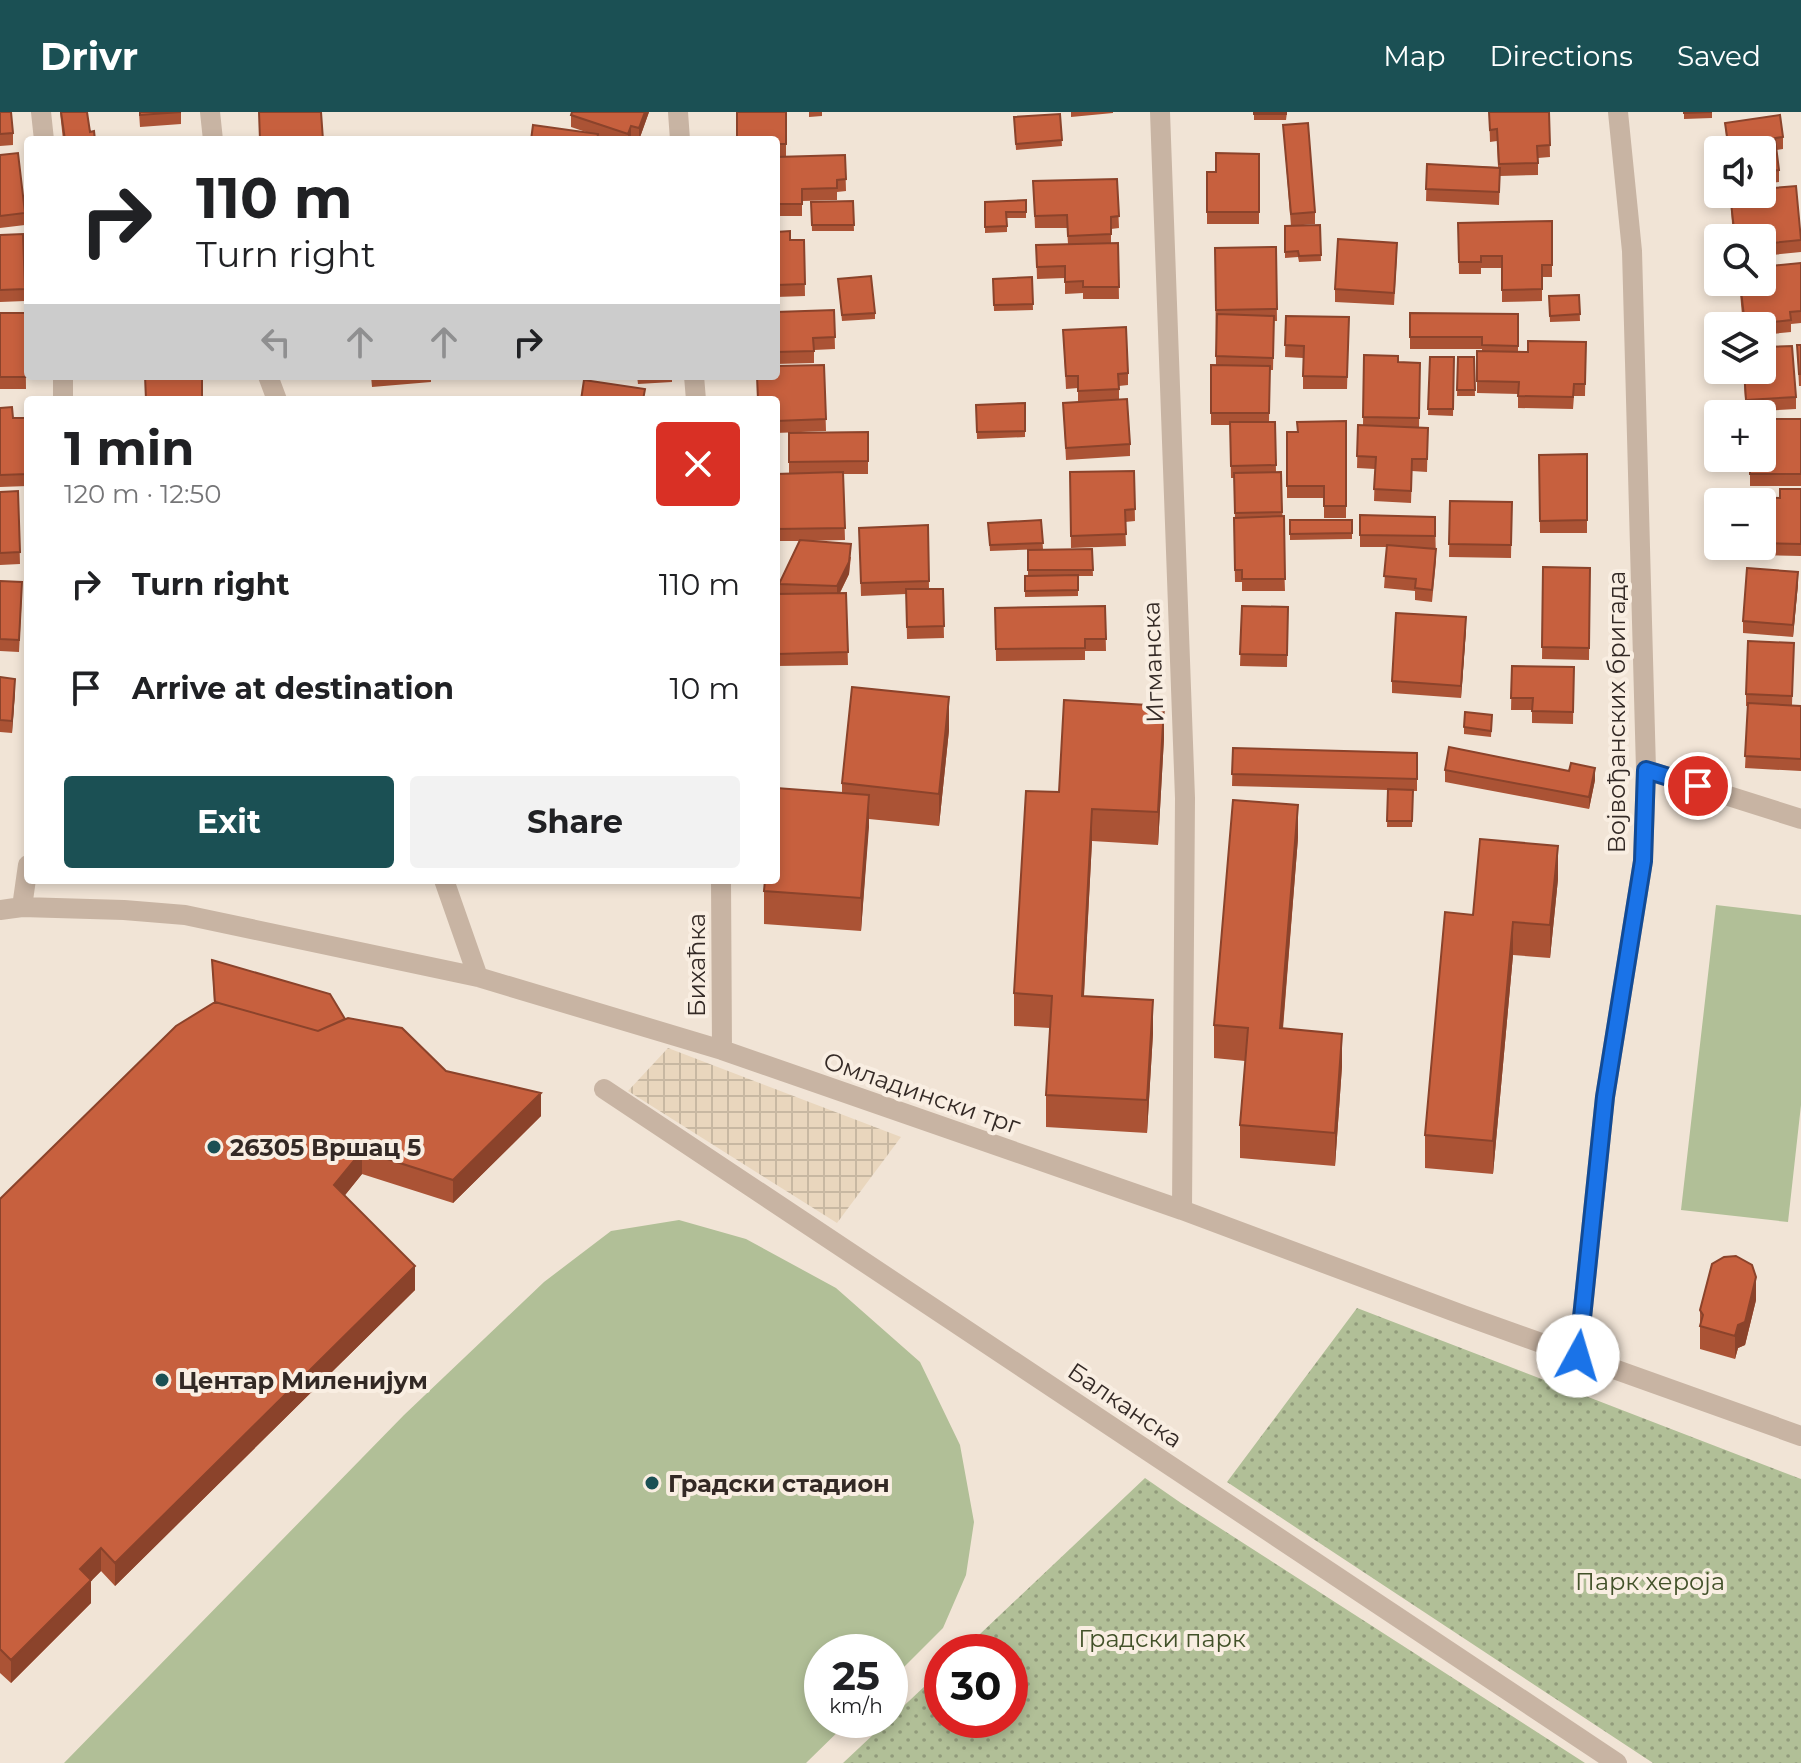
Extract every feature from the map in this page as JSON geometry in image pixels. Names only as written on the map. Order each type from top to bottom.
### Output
[{"type":"street","points":[[41,112],[44,136]]},
{"type":"street","points":[[210,112],[213,136]]},
{"type":"street","points":[[678,112],[680,136]]},
{"type":"street","name":"Игманска","points":[[1160,112],[1185,798],[1182,1210]]},
{"type":"street","name":"Војвођанских бригада","points":[[1578,1356],[1605,1097],[1643,861],[1646,770],[1632,251],[1618,112]]},
{"type":"street","points":[[1646,770],[1801,819]]},
{"type":"street","points":[[22,907],[25,884]]},
{"type":"street","points":[[445,884],[478,977]]},
{"type":"street","name":"Бихаћка","points":[[721,884],[722,1050]]},
{"type":"street","name":"Омладински трг","points":[[0,910],[22,907],[185,915],[478,977],[722,1050],[1182,1210],[1801,1436]]},
{"type":"street","name":"Балканска","points":[[604,1089],[1617,1763]]},
{"type":"green space","points":[[1716,905],[1801,915],[1801,1105],[1788,1222],[1681,1210]]},
{"type":"green space","name":"Градски стадион","points":[[679,1220],[746,1239],[836,1288],[920,1362],[960,1445],[974,1522],[966,1575],[943,1628],[937,1634],[924,1634],[924,1647],[908,1663],[908,1634],[804,1634],[804,1738],[832,1738],[806,1763],[64,1763],[404,1415],[544,1282],[611,1231]]},
{"type":"green space","name":"Парк хероја","points":[[1357,1308],[1801,1479],[1801,1763],[1653,1763],[1227,1482]]},
{"type":"green space","name":"Градски парк","points":[[1145,1478],[1585,1763],[843,1763],[870,1738],[908,1738],[908,1702],[924,1687],[924,1738],[1028,1738],[1028,1634],[980,1634]]},
{"type":"shaded area","points":[[668,1048],[901,1137],[837,1223],[628,1091]]},
{"type":"building","points":[[0,112],[11,112],[13,133],[0,134]]},
{"type":"building","points":[[61,112],[87,112],[90,132],[94,131],[95,136],[64,136]]},
{"type":"building","points":[[140,112],[181,112],[140,115]]},
{"type":"building","points":[[259,112],[321,112],[323,136],[260,136]]},
{"type":"building","points":[[572,112],[645,112],[639,128],[631,126],[628,134],[571,115]]},
{"type":"building","points":[[737,112],[786,112],[786,144],[780,144],[780,136],[737,136]]},
{"type":"building","points":[[1286,112],[1286,114],[1254,114]]},
{"type":"building","points":[[1489,112],[1549,112],[1550,145],[1537,146],[1538,163],[1499,164],[1497,129],[1490,130]]},
{"type":"building","points":[[1060,114],[1062,140],[1016,144],[1014,117]]},
{"type":"building","points":[[1780,115],[1783,137],[1727,136],[1725,123]]},
{"type":"building","points":[[1308,123],[1315,212],[1291,214],[1283,125]]},
{"type":"building","points":[[533,125],[598,134],[598,136],[532,136]]},
{"type":"building","points":[[18,153],[24,213],[0,216],[0,155]]},
{"type":"building","points":[[1216,153],[1259,154],[1259,212],[1207,212],[1207,172],[1216,172]]},
{"type":"building","points":[[845,155],[846,179],[837,180],[837,188],[802,189],[802,204],[780,204],[780,157]]},
{"type":"building","points":[[1427,164],[1500,168],[1499,192],[1426,189]]},
{"type":"building","points":[[1117,179],[1119,216],[1111,217],[1111,234],[1068,236],[1067,215],[1035,216],[1033,181]]},
{"type":"building","points":[[1796,186],[1801,240],[1776,243],[1776,224],[1733,224],[1732,208],[1776,208],[1776,188]]},
{"type":"building","points":[[1026,200],[1026,212],[1006,212],[1007,226],[985,227],[985,202]]},
{"type":"building","points":[[853,201],[854,225],[812,225],[811,202]]},
{"type":"building","points":[[1552,221],[1552,265],[1542,265],[1542,289],[1502,290],[1502,256],[1481,256],[1481,262],[1459,262],[1458,223]]},
{"type":"building","points":[[1320,225],[1321,255],[1299,256],[1298,251],[1285,252],[1285,226]]},
{"type":"building","points":[[790,231],[790,240],[804,240],[805,284],[780,285],[780,232]]},
{"type":"building","points":[[23,234],[24,289],[0,290],[0,235]]},
{"type":"building","points":[[1338,239],[1397,243],[1394,293],[1335,289]]},
{"type":"building","points":[[1118,243],[1119,287],[1083,287],[1083,281],[1065,282],[1065,266],[1037,267],[1036,245]]},
{"type":"building","points":[[1276,247],[1277,309],[1216,310],[1215,248]]},
{"type":"building","points":[[1801,263],[1801,311],[1790,312],[1791,320],[1776,322],[1776,312],[1743,312],[1742,296],[1776,296],[1776,266]]},
{"type":"building","points":[[871,276],[875,313],[842,315],[838,279]]},
{"type":"building","points":[[1032,277],[1033,304],[994,305],[993,279]]},
{"type":"building","points":[[1579,295],[1580,314],[1550,316],[1549,296]]},
{"type":"building","points":[[834,310],[835,337],[813,338],[814,351],[780,352],[780,312]]},
{"type":"building","points":[[0,313],[24,313],[24,377],[0,377]]},
{"type":"building","points":[[1410,313],[1518,314],[1518,346],[1482,345],[1482,337],[1410,337]]},
{"type":"building","points":[[1217,314],[1274,316],[1273,358],[1216,356]]},
{"type":"building","points":[[1286,316],[1349,317],[1347,377],[1303,376],[1304,346],[1285,345]]},
{"type":"building","points":[[1126,327],[1128,373],[1118,374],[1119,389],[1078,391],[1078,376],[1066,376],[1063,330]]},
{"type":"building","points":[[1528,341],[1586,342],[1585,384],[1574,384],[1573,397],[1518,396],[1519,382],[1477,381],[1477,351],[1528,352]]},
{"type":"building","points":[[1797,345],[1801,345],[1801,374],[1799,374]]},
{"type":"building","points":[[1792,346],[1796,397],[1746,400],[1745,384],[1776,384],[1776,347]]},
{"type":"building","points":[[1364,355],[1398,356],[1398,362],[1420,363],[1419,418],[1363,417]]},
{"type":"building","points":[[1430,357],[1454,357],[1453,409],[1428,409]]},
{"type":"building","points":[[1458,357],[1474,357],[1475,390],[1457,390]]},
{"type":"building","points":[[824,365],[826,419],[780,421],[780,396],[758,396],[757,380],[780,380],[780,366]]},
{"type":"building","points":[[1211,365],[1270,366],[1269,413],[1211,413]]},
{"type":"building","points":[[145,380],[202,380],[202,396],[146,396]]},
{"type":"building","points":[[584,380],[645,389],[644,396],[582,396]]},
{"type":"building","points":[[1127,399],[1130,444],[1066,448],[1063,403]]},
{"type":"building","points":[[1025,403],[1025,431],[977,432],[976,405]]},
{"type":"building","points":[[12,407],[13,418],[24,418],[24,474],[0,475],[0,408]]},
{"type":"building","points":[[1776,419],[1801,419],[1801,474],[1750,474],[1776,472]]},
{"type":"building","points":[[1346,421],[1346,506],[1324,506],[1324,486],[1287,486],[1287,432],[1298,432],[1297,422]]},
{"type":"building","points":[[1230,422],[1275,422],[1276,465],[1231,466]]},
{"type":"building","points":[[1358,425],[1428,428],[1427,459],[1412,459],[1411,491],[1374,489],[1376,457],[1357,456]]},
{"type":"building","points":[[868,432],[868,461],[789,462],[789,433]]},
{"type":"building","points":[[1587,454],[1587,520],[1540,521],[1539,455]]},
{"type":"building","points":[[1134,471],[1135,509],[1125,510],[1126,534],[1071,536],[1070,472]]},
{"type":"building","points":[[843,472],[845,528],[780,529],[780,474]]},
{"type":"building","points":[[1281,472],[1282,512],[1235,513],[1234,473]]},
{"type":"building","points":[[1780,489],[1801,489],[1801,544],[1776,543],[1776,498],[1780,498]]},
{"type":"building","points":[[18,491],[20,552],[0,553],[0,492]]},
{"type":"building","points":[[1450,501],[1512,502],[1511,545],[1449,544]]},
{"type":"building","points":[[1360,515],[1435,517],[1435,536],[1360,535]]},
{"type":"building","points":[[1284,516],[1285,579],[1242,579],[1242,570],[1235,570],[1234,518]]},
{"type":"building","points":[[1041,520],[1043,543],[990,545],[988,523]]},
{"type":"building","points":[[1290,520],[1352,520],[1352,533],[1290,534]]},
{"type":"building","points":[[928,525],[929,581],[861,583],[859,528]]},
{"type":"building","points":[[800,540],[851,544],[849,562],[837,586],[780,582]]},
{"type":"building","points":[[1387,545],[1436,549],[1432,590],[1415,588],[1416,579],[1384,576]]},
{"type":"building","points":[[1092,549],[1093,570],[1028,570],[1028,550]]},
{"type":"building","points":[[1543,567],[1590,568],[1589,648],[1542,647]]},
{"type":"building","points":[[1747,568],[1798,572],[1793,625],[1743,621]]},
{"type":"building","points":[[1078,575],[1078,590],[1025,591],[1025,576]]},
{"type":"building","points":[[0,581],[22,582],[19,640],[0,639]]},
{"type":"building","points":[[906,589],[943,589],[944,626],[907,627]]},
{"type":"building","points":[[846,593],[848,652],[780,654],[780,594]]},
{"type":"building","points":[[1105,606],[1106,639],[1085,639],[1085,648],[996,649],[995,608]]},
{"type":"building","points":[[1242,606],[1288,607],[1287,655],[1240,654]]},
{"type":"building","points":[[1396,613],[1466,617],[1461,686],[1392,681]]},
{"type":"building","points":[[1748,641],[1794,643],[1792,696],[1746,694]]},
{"type":"building","points":[[1512,666],[1574,667],[1573,712],[1532,711],[1533,698],[1511,698]]},
{"type":"building","points":[[0,677],[15,679],[12,721],[0,720]]},
{"type":"building","points":[[852,687],[949,697],[939,794],[842,783]]},
{"type":"building","points":[[1064,700],[1164,706],[1158,812],[1092,809],[1082,996],[1153,1000],[1147,1100],[1046,1095],[1052,996],[1014,993],[1026,791],[1059,792]]},
{"type":"building","points":[[1748,703],[1801,706],[1801,759],[1745,756]]},
{"type":"building","points":[[1465,712],[1492,715],[1491,731],[1464,727]]},
{"type":"building","points":[[1449,747],[1569,771],[1571,763],[1595,768],[1589,797],[1445,770]]},
{"type":"building","points":[[1233,748],[1417,753],[1417,779],[1232,774]]},
{"type":"building","points":[[780,788],[869,795],[861,898],[764,891],[765,884],[780,884]]},
{"type":"building","points":[[1388,789],[1413,790],[1412,821],[1387,821]]},
{"type":"building","points":[[1233,800],[1298,805],[1280,1028],[1342,1034],[1335,1133],[1240,1125],[1248,1028],[1214,1025]]},
{"type":"building","points":[[1480,839],[1558,846],[1550,925],[1513,922],[1493,1141],[1425,1135],[1445,912],[1473,915]]},
{"type":"building","points":[[212,960],[330,994],[345,1019],[318,1031],[215,1002]]},
{"type":"building","name":"Центар Миленијум","points":[[215,1002],[318,1031],[348,1018],[402,1028],[446,1071],[541,1093],[453,1180],[362,1151],[334,1185],[415,1266],[115,1563],[101,1548],[80,1569],[91,1580],[11,1660],[0,1649],[0,1199],[176,1026]]},
{"type":"building","points":[[1736,1256],[1752,1265],[1756,1277],[1745,1322],[1738,1325],[1735,1336],[1700,1326],[1703,1315],[1700,1310],[1712,1264],[1724,1257]]},
{"type":"place","name":"26305 Вршац 5","points":[[214,1147]]},
{"type":"place","name":"Центар Миленијум","points":[[162,1380]]},
{"type":"place","name":"Градски стадион","points":[[652,1483]]},
{"type":"route","points":[[1578,1356],[1605,1097],[1643,861],[1646,770],[1698,786]]}]
